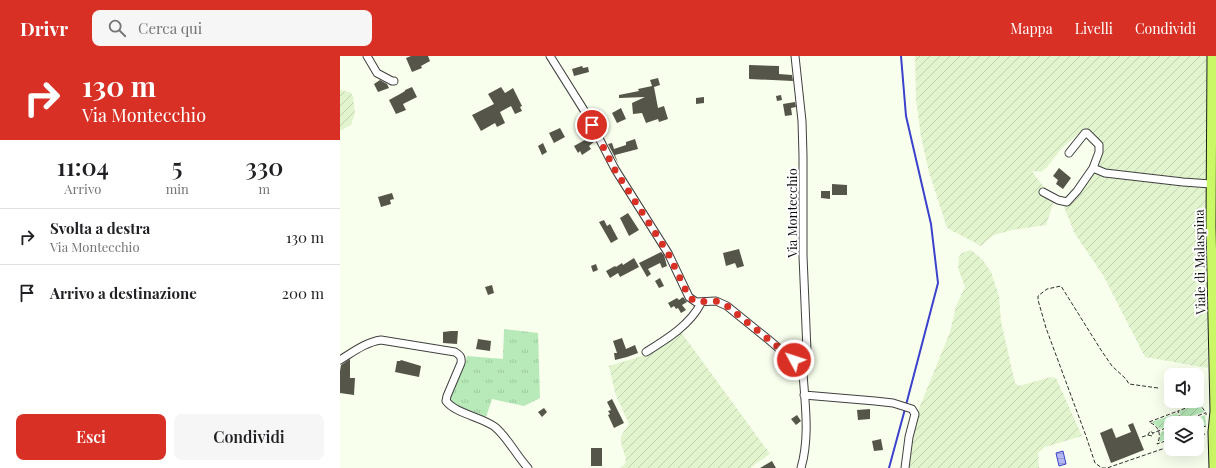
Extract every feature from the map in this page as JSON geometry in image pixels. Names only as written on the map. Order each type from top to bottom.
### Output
[{"type":"main road","name":"Viale di Malaspina","points":[[1212,56],[1211,184],[1215,411],[1214,468]]},
{"type":"street","points":[[367,56],[377,73],[392,82],[394,81]]},
{"type":"street","points":[[550,56],[587,115],[615,170],[674,263],[686,292],[692,300],[700,302],[716,301],[727,306],[802,368]]},
{"type":"street","name":"Via Montecchio","points":[[795,56],[802,121],[803,256],[807,351],[802,368],[806,434],[805,455],[801,468]]},
{"type":"street","points":[[1043,192],[1058,200],[1067,202],[1077,191],[1093,168],[1099,152],[1099,145],[1087,133],[1069,153]]},
{"type":"street","points":[[1093,168],[1105,173],[1211,184]]},
{"type":"street","points":[[646,352],[666,339],[686,323],[696,312],[700,302]]},
{"type":"street","points":[[340,360],[366,344],[381,340],[460,354],[462,358],[461,363],[446,401],[453,407],[495,427],[528,468]]},
{"type":"street","points":[[804,395],[893,403],[910,407],[915,414],[909,437],[905,468]]},
{"type":"path","points":[[1158,388],[1129,384],[1126,379],[1112,366],[1061,286],[1047,289],[1038,296],[1046,328],[1095,463],[1102,468],[1108,468],[1164,448]]},
{"type":"path","points":[[1164,441],[1157,444],[1160,434],[1158,428],[1149,422],[1198,404],[1206,413],[1206,419]]},
{"type":"path","points":[[1178,411],[1179,416]]},
{"type":"path","points":[[1197,416],[1215,411]]},
{"type":"path","points":[[1142,437],[1148,435],[1152,436],[1153,433],[1164,429]]},
{"type":"path","points":[[1148,435],[1150,431],[1153,433]]},
{"type":"green space","points":[[915,56],[1207,56],[1208,368],[1145,357],[1103,275],[1075,234],[1064,207],[1089,179],[1101,152],[1087,133],[1078,134],[1062,148],[1047,167],[1041,172],[1032,171],[1043,186],[1056,196],[1046,225],[1012,230],[994,235],[981,246],[947,228],[929,172],[921,137],[916,99]]},
{"type":"green space","points":[[340,90],[350,92],[353,96],[355,113],[351,125],[340,131]]},
{"type":"green space","points":[[971,250],[982,259],[991,272],[999,296],[1001,321],[1015,383],[1019,386],[1051,377],[1056,378],[1082,436],[1045,447],[1038,453],[1039,468],[909,468],[909,458],[918,411],[950,332],[956,306],[965,287],[958,268],[959,257],[962,253]]},
{"type":"green space","points":[[504,329],[538,333],[540,398],[524,406],[492,399],[486,417],[453,404],[450,401],[450,397],[465,364],[467,356],[503,359]]},
{"type":"green space","points":[[681,332],[770,454],[751,468],[620,468],[625,464],[626,459],[621,443],[621,436],[629,424],[615,393],[609,366],[652,353]]},
{"type":"green space","points":[[1187,408],[1201,408],[1204,412],[1192,416],[1181,416],[1179,411]]},
{"type":"green space","points":[[1177,413],[1178,416],[1169,416]]},
{"type":"green space","points":[[1205,415],[1206,425],[1204,426],[1204,416],[1203,416]]},
{"type":"green space","points":[[1164,418],[1164,427],[1160,429],[1152,422]]},
{"type":"green space","points":[[1164,431],[1164,440],[1159,442],[1161,432]]},
{"type":"water","points":[[1063,451],[1066,464],[1059,466],[1056,453]]},
{"type":"building","points":[[411,56],[428,56],[430,61],[421,66],[422,68],[412,72],[406,58]]},
{"type":"building","points":[[749,65],[779,66],[779,74],[792,75],[793,81],[749,79]]},
{"type":"building","points":[[582,66],[583,68],[588,67],[589,72],[574,76],[572,69]]},
{"type":"building","points":[[658,78],[660,85],[654,87],[658,108],[664,106],[668,119],[659,122],[658,119],[646,123],[642,113],[633,114],[632,103],[645,97],[619,98],[619,95],[639,91],[638,89],[652,86],[650,80]]},
{"type":"building","points":[[380,80],[387,84],[389,88],[378,92],[374,84]]},
{"type":"building","points":[[412,87],[417,97],[403,104],[406,110],[396,114],[389,100]]},
{"type":"building","points":[[501,87],[505,93],[513,88],[522,106],[520,107],[522,111],[515,114],[511,106],[500,112],[505,123],[497,127],[495,123],[481,131],[472,115],[494,104],[488,94]]},
{"type":"building","points":[[781,95],[782,100],[777,101],[776,96]]},
{"type":"building","points":[[704,97],[704,103],[696,104],[696,98]]},
{"type":"building","points":[[795,102],[796,107],[791,108],[792,115],[785,116],[783,104]]},
{"type":"building","points":[[621,108],[626,119],[617,123],[612,113]]},
{"type":"building","points":[[560,128],[565,137],[554,143],[549,133]]},
{"type":"building","points":[[592,136],[595,141],[589,146],[591,149],[582,155],[580,151],[578,153],[574,146]]},
{"type":"building","points":[[635,139],[638,149],[615,155],[618,163],[608,144],[612,143],[614,149],[626,145],[626,142]]},
{"type":"building","points":[[543,143],[547,152],[542,155],[538,146]]},
{"type":"building","points":[[1059,168],[1071,178],[1063,189],[1056,184],[1058,180],[1053,176]]},
{"type":"building","points":[[832,184],[847,185],[847,195],[832,195]]},
{"type":"building","points":[[821,191],[830,191],[830,199],[821,198]]},
{"type":"building","points":[[392,193],[394,199],[390,200],[391,204],[381,207],[378,197]]},
{"type":"building","points":[[628,213],[639,230],[629,236],[620,218]]},
{"type":"building","points":[[604,220],[607,226],[610,224],[618,239],[611,243],[599,222]]},
{"type":"building","points":[[739,249],[744,266],[737,268],[735,263],[726,266],[723,253]]},
{"type":"building","points":[[661,252],[664,255],[667,266],[662,268],[660,263],[648,269],[651,274],[647,277],[639,263]]},
{"type":"building","points":[[634,258],[639,267],[620,277],[618,273],[610,278],[606,271],[622,263],[623,265]]},
{"type":"building","points":[[596,264],[598,270],[593,272],[591,266]]},
{"type":"building","points":[[660,278],[664,286],[659,288],[655,281]]},
{"type":"building","points":[[492,285],[494,293],[488,295],[485,287]]},
{"type":"building","points":[[683,297],[687,302],[682,305],[686,310],[681,313],[678,308],[676,309],[674,306],[671,308],[668,303],[677,298],[679,300]]},
{"type":"building","points":[[458,331],[457,344],[443,343],[443,332]]},
{"type":"building","points":[[622,338],[626,349],[635,345],[638,353],[615,360],[614,353],[617,353],[613,341]]},
{"type":"building","points":[[478,339],[491,341],[490,351],[476,349]]},
{"type":"building","points":[[350,359],[350,378],[355,378],[354,395],[340,393],[341,365]]},
{"type":"building","points":[[401,360],[421,366],[419,377],[395,372],[397,361]]},
{"type":"building","points":[[612,399],[624,423],[614,428],[608,415],[610,414],[608,411],[611,410],[607,402]]},
{"type":"building","points":[[544,408],[547,412],[542,417],[538,412]]},
{"type":"building","points":[[870,409],[870,419],[858,420],[857,410]]},
{"type":"building","points":[[797,415],[801,421],[796,425],[791,419]]},
{"type":"building","points":[[1133,423],[1144,450],[1111,463],[1100,433],[1112,428],[1116,438],[1131,432],[1128,425]]},
{"type":"building","points":[[881,439],[883,450],[874,451],[872,441]]},
{"type":"building","points":[[591,448],[602,448],[602,466],[591,466]]},
{"type":"building","points":[[772,461],[776,468],[760,468]]},
{"type":"waterway","points":[[901,56],[906,116],[931,224],[938,283],[906,405]]},
{"type":"waterway","points":[[889,468],[905,409]]},
{"type":"route","points":[[592,125],[615,170],[674,263],[689,297],[696,302],[716,301],[727,306],[794,360]]}]
